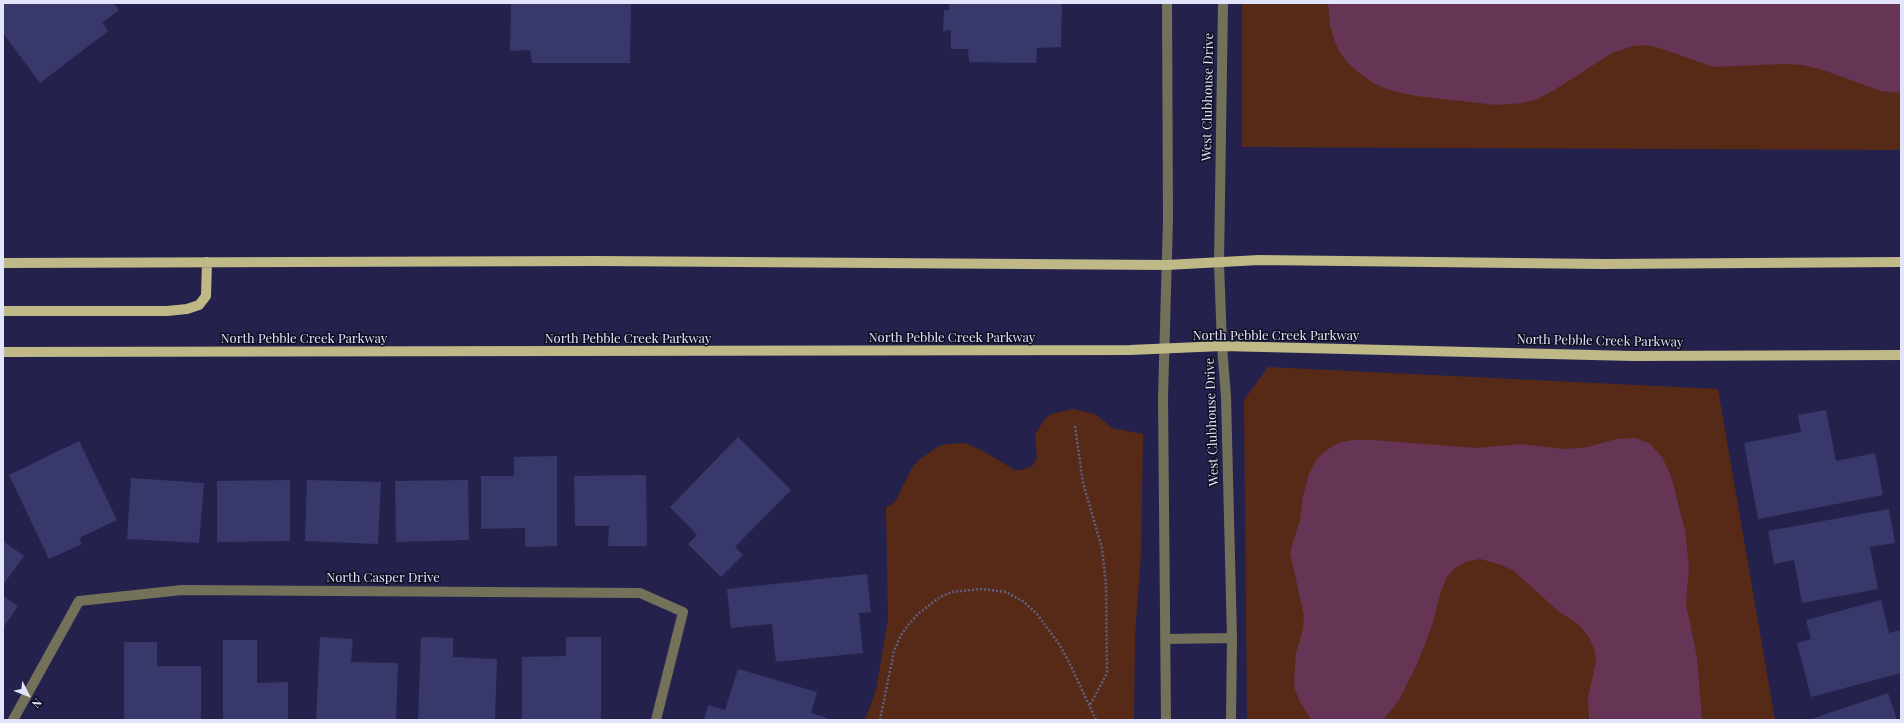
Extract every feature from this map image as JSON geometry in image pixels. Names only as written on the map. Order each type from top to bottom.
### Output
[{"type":"main road","points":[[3,263],[597,261],[1167,265],[1276,260],[1603,264],[1901,262]]},
{"type":"main road","points":[[3,310],[167,311],[187,309],[199,305],[206,296],[207,262]]},
{"type":"main road","name":"North Pebble Creek Parkway","points":[[3,352],[612,352],[1165,349],[1222,346],[1633,356],[1901,355]]},
{"type":"street","points":[[1166,720],[1164,406],[1167,265],[1167,3]]},
{"type":"street","name":"West Clubhouse Drive","points":[[1222,3],[1219,262],[1222,346],[1226,397],[1232,638],[1231,720]]},
{"type":"street","name":"North Casper Drive","points":[[13,720],[79,601],[182,590],[640,593],[683,612],[656,720]]},
{"type":"street","points":[[1165,639],[1232,638]]},
{"type":"path","points":[[1075,426],[1083,483],[1102,548],[1106,585],[1107,673],[1090,705]]},
{"type":"path","points":[[880,720],[894,651],[901,635],[918,614],[928,605],[940,597],[965,589],[996,590],[1006,592],[1024,602],[1037,614],[1060,644],[1096,720]]},
{"type":"shaded area","points":[[1242,3],[1901,3],[1901,150],[1242,147]]},
{"type":"shaded area","points":[[1328,3],[1901,3],[1901,93],[1881,91],[1823,70],[1803,65],[1783,64],[1714,67],[1656,47],[1644,45],[1633,46],[1612,53],[1556,89],[1538,99],[1523,103],[1496,105],[1416,96],[1389,90],[1373,83],[1347,62],[1339,51],[1334,39],[1330,26]]},
{"type":"shaded area","points":[[1268,367],[1718,389],[1775,720],[1247,720],[1244,400]]},
{"type":"shaded area","points":[[1073,409],[1095,414],[1112,428],[1143,434],[1141,555],[1135,635],[1134,720],[865,720],[876,690],[888,619],[886,507],[891,505],[896,500],[912,468],[919,460],[937,447],[946,444],[965,443],[983,451],[1015,470],[1021,470],[1032,466],[1037,458],[1035,435],[1044,420],[1051,414]]},
{"type":"shaded area","points":[[1636,438],[1650,444],[1662,457],[1672,479],[1685,531],[1689,567],[1686,604],[1697,657],[1702,720],[1589,720],[1588,698],[1596,661],[1595,651],[1589,637],[1578,624],[1558,611],[1514,571],[1499,564],[1480,559],[1465,562],[1455,568],[1447,577],[1441,591],[1433,622],[1419,660],[1399,700],[1383,720],[1312,720],[1300,702],[1295,690],[1294,678],[1296,653],[1303,629],[1304,616],[1290,552],[1300,520],[1303,496],[1309,474],[1317,459],[1323,453],[1342,442],[1353,440],[1373,440],[1476,448],[1520,444],[1565,449],[1588,447],[1616,439]]},
{"type":"building","points":[[3,3],[113,3],[119,10],[102,23],[108,31],[40,83],[3,33]]},
{"type":"building","points":[[511,3],[631,3],[630,63],[532,63],[530,50],[510,51]]},
{"type":"building","points":[[949,3],[1062,3],[1061,47],[1037,48],[1036,63],[969,62],[968,49],[951,49],[951,30],[943,31],[944,10],[949,10]]},
{"type":"building","points":[[1826,410],[1836,461],[1875,453],[1883,495],[1758,519],[1744,443],[1801,432],[1798,415]]},
{"type":"building","points":[[738,437],[791,490],[735,547],[743,555],[721,577],[688,544],[697,535],[670,507]]},
{"type":"building","points":[[79,441],[117,520],[79,538],[82,544],[49,559],[9,475]]},
{"type":"building","points":[[557,456],[557,546],[525,547],[525,528],[481,529],[481,476],[514,476],[514,457]]},
{"type":"building","points":[[646,475],[647,546],[608,546],[609,526],[575,526],[574,476]]},
{"type":"building","points":[[131,478],[204,483],[199,543],[127,539]]},
{"type":"building","points":[[290,480],[290,541],[217,542],[217,481]]},
{"type":"building","points":[[307,480],[381,482],[378,544],[305,541]]},
{"type":"building","points":[[468,480],[469,540],[396,542],[395,481]]},
{"type":"building","points":[[1889,509],[1895,543],[1870,547],[1878,589],[1802,603],[1794,560],[1774,564],[1768,531]]},
{"type":"building","points":[[3,541],[24,556],[3,585]]},
{"type":"building","points":[[867,574],[871,612],[859,613],[863,653],[776,662],[772,624],[731,628],[727,589]]},
{"type":"building","points":[[3,596],[18,606],[3,628]]},
{"type":"building","points":[[1881,600],[1889,633],[1901,630],[1901,673],[1811,697],[1797,643],[1811,639],[1806,620]]},
{"type":"building","points":[[320,637],[353,639],[351,662],[398,663],[396,720],[316,720]]},
{"type":"building","points":[[421,637],[453,638],[453,657],[497,659],[495,720],[418,720]]},
{"type":"building","points":[[566,637],[601,637],[601,720],[522,720],[522,657],[566,656]]},
{"type":"building","points":[[223,640],[257,640],[257,683],[288,682],[288,720],[223,720]]},
{"type":"building","points":[[124,642],[157,642],[157,666],[201,666],[201,720],[124,720]]},
{"type":"building","points":[[738,669],[817,692],[811,713],[827,718],[826,720],[704,720],[708,705],[725,710]]},
{"type":"building","points":[[1888,693],[1897,720],[1809,720]]}]
